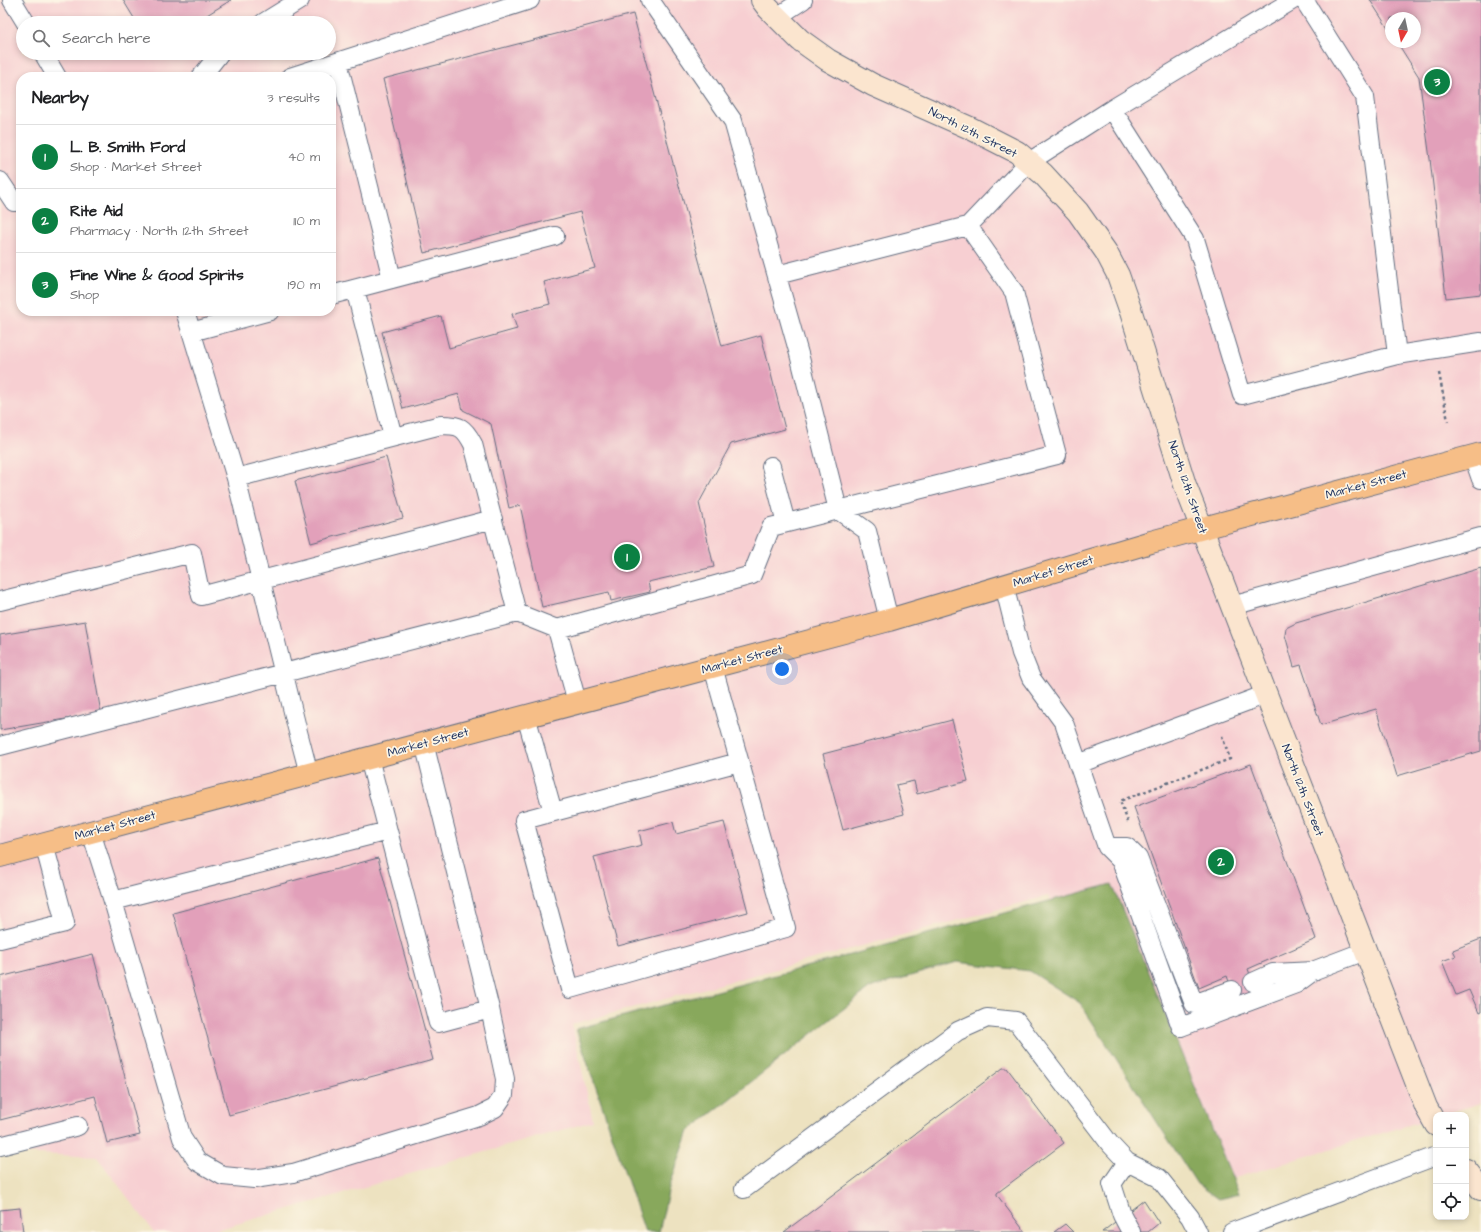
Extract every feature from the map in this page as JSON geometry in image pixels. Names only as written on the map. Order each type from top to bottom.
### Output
[{"type":"main road","name":"North 12th Street","points":[[762,0],[800,40],[828,60],[873,85],[970,128],[1017,152],[1043,174],[1078,212],[1106,252],[1118,275],[1131,312],[1185,485],[1365,951],[1426,1107],[1433,1120]]},
{"type":"main road","name":"Market Street","points":[[0,856],[889,620],[1202,528],[1477,455]]},
{"type":"main road","points":[[1469,1174],[1481,1189]]},
{"type":"lane","points":[[12,0],[22,16]]},
{"type":"lane","points":[[274,16],[300,0]]},
{"type":"lane","points":[[306,72],[530,0]]},
{"type":"lane","points":[[650,0],[733,121],[799,354],[838,510],[867,531],[889,620]]},
{"type":"lane","points":[[777,17],[803,0]]},
{"type":"lane","points":[[777,275],[968,226],[1029,162],[1112,109],[1293,0]]},
{"type":"lane","points":[[1304,0],[1365,97],[1397,355]]},
{"type":"lane","points":[[47,60],[54,72]]},
{"type":"lane","points":[[205,72],[214,60]]},
{"type":"lane","points":[[338,62],[392,278]]},
{"type":"lane","points":[[1112,109],[1195,239],[1242,395],[1397,355],[1481,342]]},
{"type":"lane","points":[[0,181],[14,202],[16,202]]},
{"type":"lane","points":[[0,746],[517,613],[557,629],[752,575],[771,527],[1057,455],[1014,292],[968,226]]},
{"type":"lane","points":[[336,294],[555,236]]},
{"type":"lane","points":[[355,288],[393,437]]},
{"type":"lane","points":[[186,316],[236,478],[309,774]]},
{"type":"lane","points":[[191,332],[251,316]]},
{"type":"lane","points":[[236,478],[393,437],[441,426],[455,425],[466,432],[473,444],[517,613]]},
{"type":"lane","points":[[1477,455],[1481,479]]},
{"type":"lane","points":[[771,466],[786,523]]},
{"type":"lane","points":[[0,602],[192,553],[202,596],[493,519]]},
{"type":"lane","points":[[1232,606],[1481,536]]},
{"type":"lane","points":[[1004,586],[1021,653],[1031,678],[1064,723],[1107,847],[1122,861],[1182,1027],[1296,984],[1315,970],[1365,951]]},
{"type":"lane","points":[[557,629],[577,702]]},
{"type":"lane","points":[[713,667],[786,928],[570,989],[524,820],[739,762]]},
{"type":"lane","points":[[1078,764],[1267,694]]},
{"type":"lane","points":[[526,716],[553,812]]},
{"type":"lane","points":[[91,832],[113,901],[182,1138],[197,1161],[223,1176],[254,1180],[293,1173],[479,1116],[495,1108],[504,1095],[505,1079],[490,1009],[424,743]]},
{"type":"lane","points":[[369,758],[438,1023],[490,1009]]},
{"type":"lane","points":[[113,901],[388,831]]},
{"type":"lane","points":[[0,939],[65,923],[44,844]]},
{"type":"lane","points":[[1107,847],[1127,847],[1138,858],[1194,1004],[1232,990]]},
{"type":"lane","points":[[1253,982],[1273,973],[1315,970]]},
{"type":"lane","points":[[744,1189],[958,1031],[986,1018],[1016,1022],[1110,1144],[1127,1162],[1159,1178],[1190,1217],[1198,1232]]},
{"type":"lane","points":[[0,1146],[78,1126]]},
{"type":"lane","points":[[1232,1232],[1433,1157]]},
{"type":"lane","points":[[1127,1162],[1112,1184],[1122,1216],[1131,1232]]},
{"type":"path","points":[[1439,372],[1448,421]]},
{"type":"path","points":[[1130,829],[1120,801],[1230,759],[1220,730]]},
{"type":"shaded area","points":[[0,0],[1481,0],[1481,1103],[1451,1112],[1433,1112],[1433,1118],[1225,1181],[1048,896],[572,1024],[593,1121],[209,1232],[154,1232],[97,1157],[0,1152]]},
{"type":"green space","points":[[1112,884],[1239,1194],[1218,1199],[1197,1184],[1080,1003],[1030,971],[957,962],[870,988],[689,1131],[669,1188],[659,1232],[645,1232],[576,1029]]},
{"type":"building","points":[[123,0],[231,0],[205,16],[133,16]]},
{"type":"building","points":[[1370,0],[1481,0],[1481,294],[1446,298],[1419,77],[1401,48],[1421,48],[1421,12],[1385,12],[1385,24]]},
{"type":"building","points":[[633,14],[722,346],[761,335],[785,429],[731,444],[699,503],[714,567],[648,582],[650,592],[611,601],[609,592],[542,607],[520,505],[509,508],[491,424],[463,410],[459,394],[403,409],[382,332],[441,316],[449,348],[517,329],[512,314],[550,304],[544,282],[595,268],[580,212],[424,253],[383,79]]},
{"type":"building","points":[[386,457],[403,518],[311,543],[295,481]]},
{"type":"building","points":[[1481,568],[1481,751],[1397,776],[1376,709],[1321,725],[1301,665],[1294,667],[1285,635],[1286,628],[1296,623]]},
{"type":"building","points":[[85,621],[101,713],[0,730],[0,635]]},
{"type":"building","points":[[952,720],[968,781],[917,794],[914,781],[896,785],[904,814],[843,830],[823,754]]},
{"type":"building","points":[[1251,764],[1316,939],[1248,969],[1257,994],[1236,1001],[1227,976],[1199,988],[1134,807]]},
{"type":"building","points":[[673,822],[676,834],[724,822],[748,912],[618,946],[594,857],[642,845],[639,831]]},
{"type":"building","points":[[378,858],[433,1060],[229,1115],[173,913]]},
{"type":"building","points":[[1481,939],[1481,1012],[1479,1013],[1469,990],[1456,995],[1442,961],[1456,956],[1453,950]]},
{"type":"building","points":[[93,954],[140,1135],[107,1143],[95,1096],[0,1120],[0,977]]},
{"type":"building","points":[[1003,1068],[1007,1068],[1064,1143],[997,1193],[1025,1232],[784,1232]]},
{"type":"building","points":[[1144,1200],[1159,1223],[1148,1232],[1102,1232]]},
{"type":"building","points":[[20,1208],[23,1232],[0,1232],[0,1210]]},
{"type":"building","points":[[1065,1224],[1073,1232],[1054,1232]]},
{"type":"place","name":"Fine Wine & Good Spirits","points":[[1437,82]]},
{"type":"place","name":"L. B. Smith Ford","points":[[627,557]]},
{"type":"place","name":"Rite Aid","points":[[1221,862]]}]
